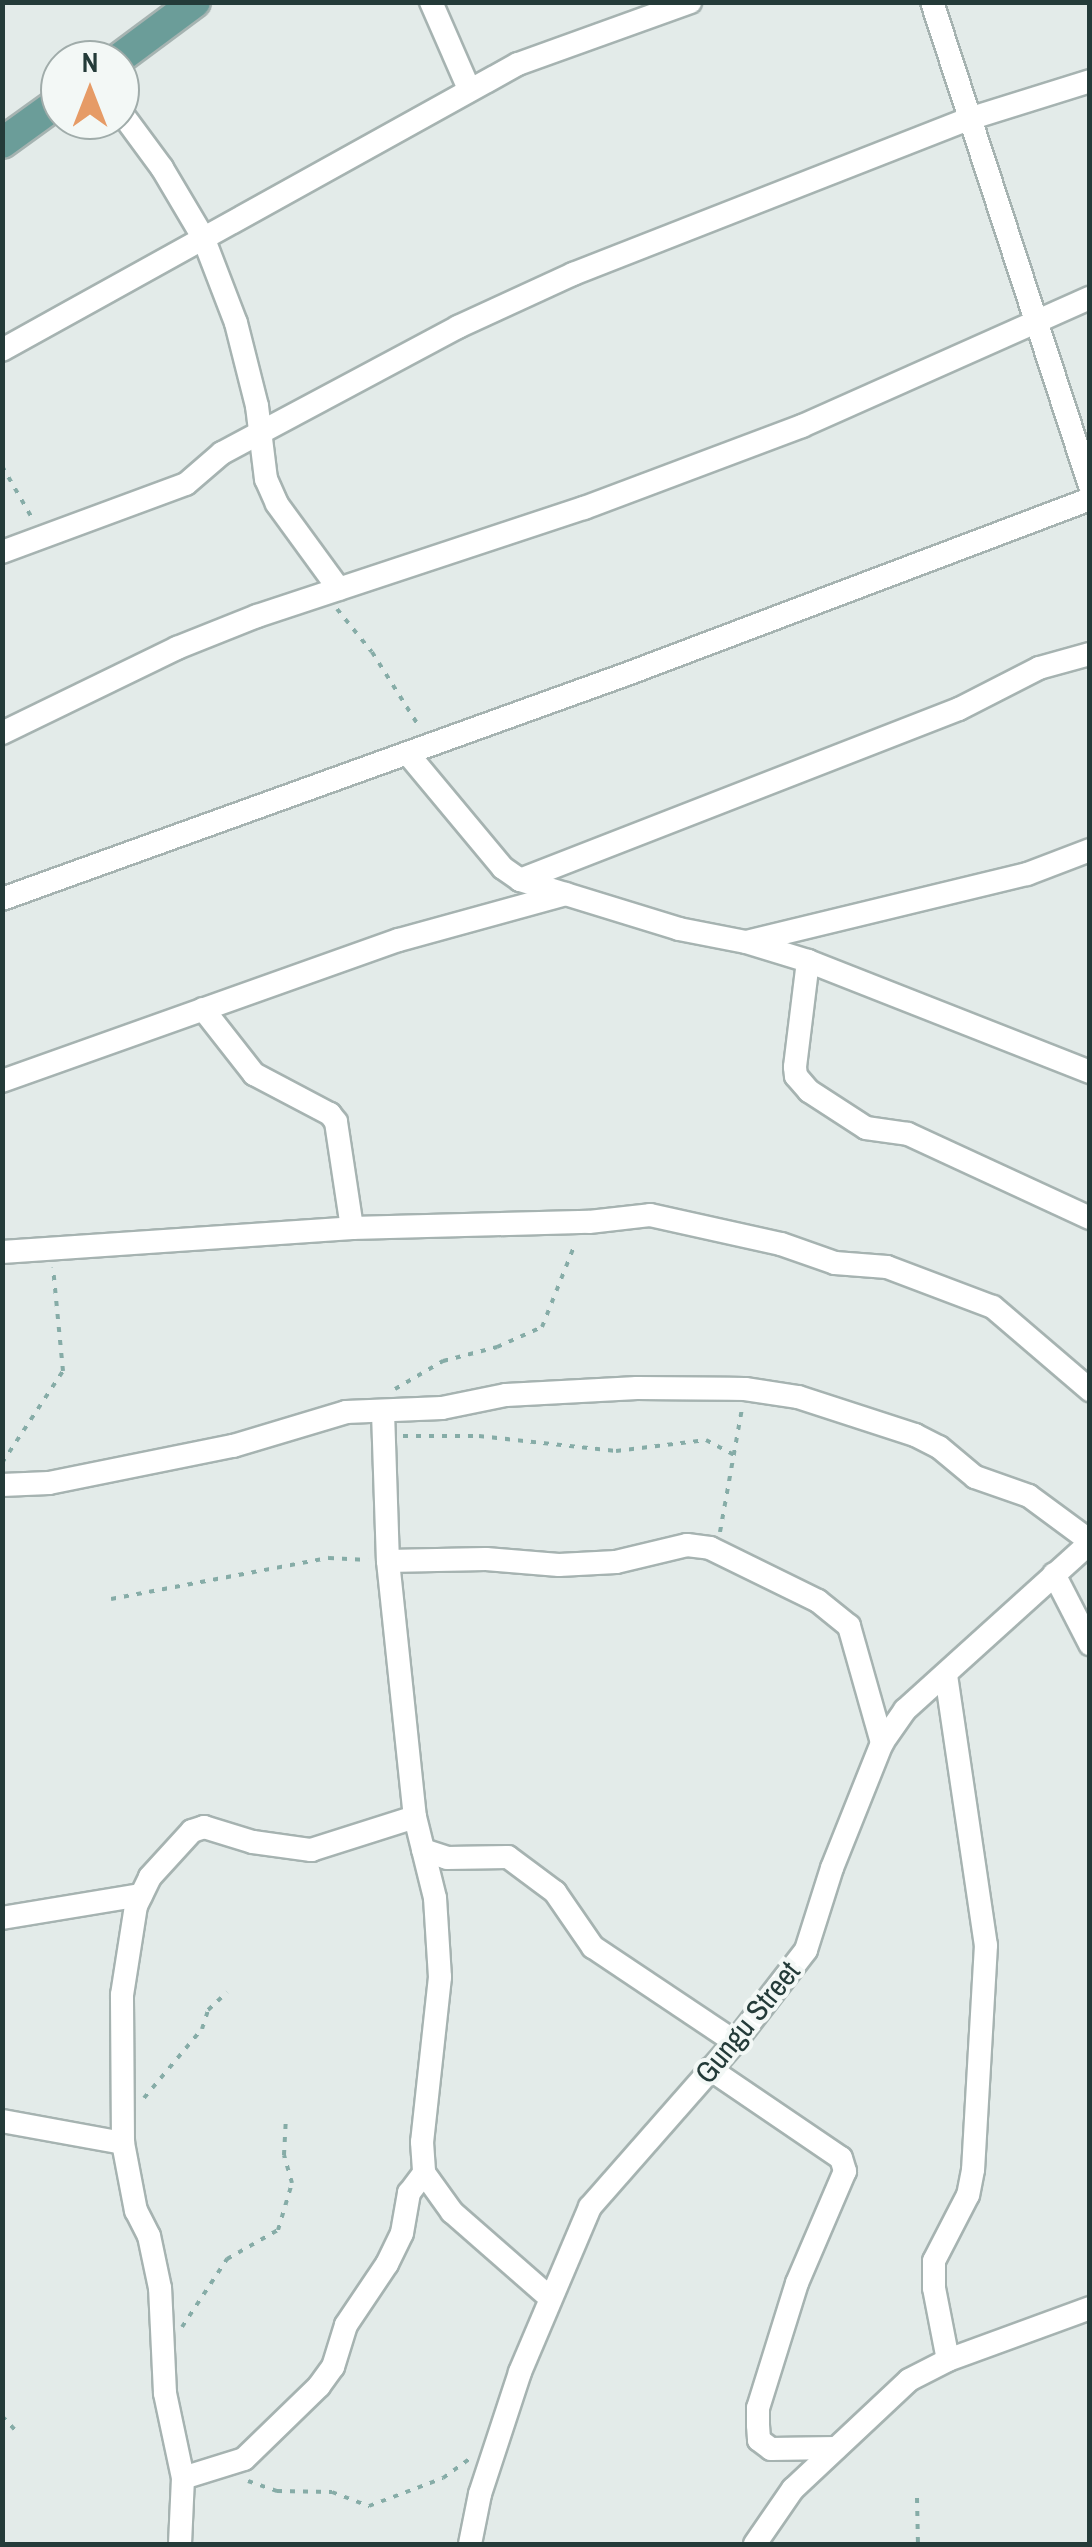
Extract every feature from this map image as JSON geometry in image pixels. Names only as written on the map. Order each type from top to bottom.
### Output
[{"type":"main road","points":[[139,40],[176,7]]},
{"type":"main road","points":[[2,143],[40,116]]},
{"type":"street","points":[[431,2],[469,89]]},
{"type":"street","points":[[2,350],[203,237],[318,178],[469,89],[581,38],[690,2]]},
{"type":"street","points":[[932,2],[1090,486]]},
{"type":"street","points":[[2,552],[186,484],[222,453],[458,327],[573,274],[972,118],[1090,81]]},
{"type":"street","points":[[140,138],[203,237],[236,323],[262,434],[266,479],[277,504],[332,591]]},
{"type":"street","points":[[2,733],[177,648],[332,591],[584,508],[802,426],[1090,298]]},
{"type":"street","points":[[2,898],[420,750],[1090,500]]},
{"type":"street","points":[[520,880],[942,716],[1039,668],[1090,654]]},
{"type":"street","points":[[420,750],[503,868],[520,880],[679,929],[746,942],[808,962],[1090,1072]]},
{"type":"street","points":[[746,942],[1027,874],[1090,850]]},
{"type":"street","points":[[2,1081],[399,940],[566,894]]},
{"type":"street","points":[[808,962],[795,1067],[796,1076],[809,1091],[866,1128],[908,1134],[1090,1218]]},
{"type":"street","points":[[203,1009],[254,1074],[336,1122],[352,1228]]},
{"type":"street","points":[[2,1252],[352,1228],[650,1214],[781,1244],[835,1262],[887,1267],[1006,1315],[1090,1390]]},
{"type":"street","points":[[2,1485],[49,1483],[234,1446],[356,1412],[442,1408],[506,1395],[637,1388],[744,1389],[798,1397],[916,1435],[939,1447],[976,1477],[1029,1496],[1090,1542]]},
{"type":"street","points":[[383,1412],[388,1560],[415,1816],[435,1898],[440,1977],[422,2142],[424,2173],[452,2212],[549,2297]]},
{"type":"street","name":"Gungu Street","points":[[470,2544],[499,2436],[549,2297],[590,2206],[736,2042],[806,1950],[832,1868],[882,1744],[905,1710],[1090,1542]]},
{"type":"street","points":[[388,1560],[486,1559],[559,1565],[616,1562],[687,1545],[716,1551],[818,1602],[849,1626],[882,1744]]},
{"type":"street","points":[[1054,1574],[1090,1644]]},
{"type":"street","points":[[946,1675],[986,1946],[973,2170],[968,2195],[934,2261],[934,2288],[948,2360]]},
{"type":"street","points":[[180,2544],[183,2478],[164,2393],[154,2253],[136,2211],[124,2135],[122,1995],[141,1896],[150,1877],[192,1831],[204,1827],[253,1842],[311,1850],[415,1816]]},
{"type":"street","points":[[424,1850],[447,1858],[508,1857],[555,1892],[593,1947],[736,2042]]},
{"type":"street","points":[[2,1918],[141,1896]]},
{"type":"street","points":[[710,2069],[842,2158],[845,2171],[797,2283],[758,2408],[759,2440],[771,2449],[836,2448]]},
{"type":"street","points":[[2,2121],[124,2135]]},
{"type":"street","points":[[183,2478],[244,2459],[333,2367],[346,2326],[387,2264],[402,2233],[409,2193],[424,2173]]},
{"type":"street","points":[[756,2544],[793,2489],[909,2380],[948,2360],[1090,2308]]},
{"type":"path","points":[[2,466],[43,538]]},
{"type":"path","points":[[332,591],[372,652],[420,750]]},
{"type":"path","points":[[356,1412],[443,1360],[497,1347],[542,1327],[575,1244],[612,1218]]},
{"type":"path","points":[[2,1463],[62,1371],[51,1251]]},
{"type":"path","points":[[716,1551],[736,1456],[744,1389]]},
{"type":"path","points":[[384,1436],[479,1436],[616,1451],[706,1440],[736,1456]]},
{"type":"path","points":[[111,1598],[329,1558],[388,1560]]},
{"type":"path","points":[[124,2135],[202,2028],[208,2010],[227,1992]]},
{"type":"path","points":[[164,2351],[227,2260],[278,2230],[292,2183],[284,2156],[286,2117]]},
{"type":"path","points":[[2,2416],[15,2430]]},
{"type":"path","points":[[222,2468],[262,2488],[332,2492],[369,2506],[444,2478],[499,2436]]},
{"type":"path","points":[[917,2498],[918,2544]]}]
